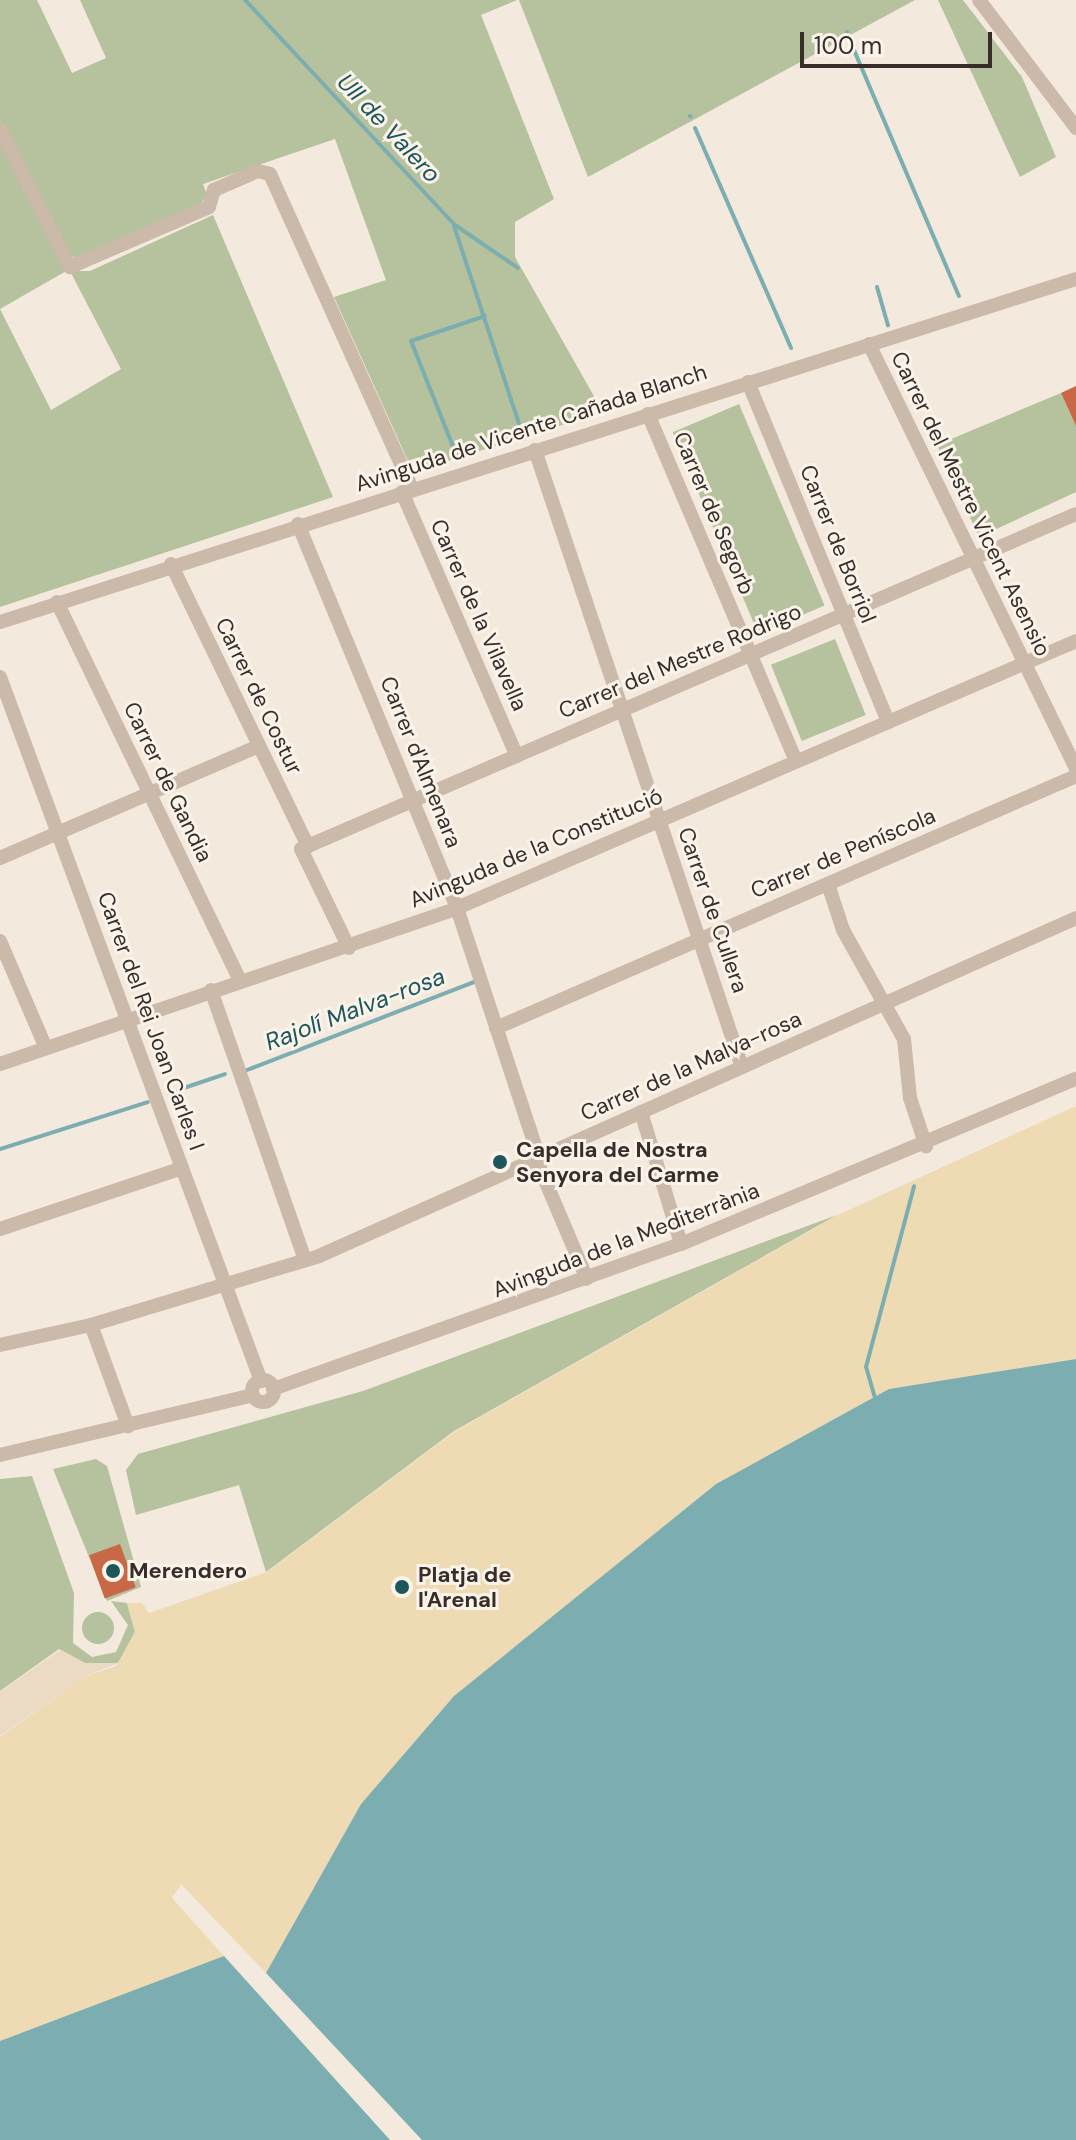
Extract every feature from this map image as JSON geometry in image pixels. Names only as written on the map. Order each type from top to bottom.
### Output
[{"type":"street","points":[[979,0],[1076,128]]},
{"type":"street","name":"Carrer de la Vilavella","points":[[0,129],[70,267],[209,207],[214,190],[258,171],[270,174],[407,490],[517,756]]},
{"type":"street","name":"Avinguda de Vicente Cañada Blanch","points":[[0,622],[171,564],[1076,279]]},
{"type":"street","name":"Carrer del Mestre Vicent Asensio","points":[[869,344],[1076,769]]},
{"type":"street","name":"Carrer de Borriol","points":[[748,382],[888,722]]},
{"type":"street","name":"Carrer de Segorb","points":[[648,414],[796,761]]},
{"type":"street","name":"Carrer de Cullera","points":[[535,450],[742,1067]]},
{"type":"street","name":"Carrer del Mestre Rodrigo","points":[[305,848],[1076,514]]},
{"type":"street","name":"Carrer d'Almenara","points":[[298,524],[457,908],[538,1158],[587,1279]]},
{"type":"street","name":"Carrer de Costur","points":[[171,564],[259,746],[349,948]]},
{"type":"street","name":"Carrer de Gandia","points":[[57,602],[240,981]]},
{"type":"street","name":"Avinguda de la Constitució","points":[[0,1064],[127,1015],[349,948],[457,908],[1076,641]]},
{"type":"street","name":"Carrer del Rei Joan Carles I","points":[[0,677],[226,1286],[267,1385]]},
{"type":"street","points":[[0,858],[259,746]]},
{"type":"street","name":"Carrer de Peníscola","points":[[496,1028],[1076,776]]},
{"type":"street","points":[[828,884],[882,1004],[904,1039],[910,1098],[926,1146]]},
{"type":"street","name":"Carrer de la Malva-rosa","points":[[0,1345],[91,1325],[305,1260],[1076,918]]},
{"type":"street","points":[[0,941],[45,1046]]},
{"type":"street","points":[[211,990],[305,1260]]},
{"type":"street","name":"Avinguda de la Mediterrània","points":[[267,1385],[587,1279],[681,1244],[926,1146],[1076,1079]]},
{"type":"street","points":[[641,1112],[681,1244]]},
{"type":"street","points":[[0,1229],[182,1168]]},
{"type":"street","points":[[91,1325],[128,1426]]},
{"type":"street","points":[[0,1455],[253,1395],[267,1385]]},
{"type":"green space","points":[[0,0],[37,0],[72,73],[106,58],[80,0],[517,0],[481,15],[554,199],[515,222],[515,257],[603,412],[413,472],[334,297],[386,280],[335,139],[203,184],[207,195],[197,209],[80,259],[68,255],[0,121]]},
{"type":"green space","points":[[519,0],[915,0],[588,177]]},
{"type":"green space","points":[[938,0],[963,0],[1022,77],[1056,157],[1020,177]]},
{"type":"green space","points":[[0,142],[68,270],[0,309]]},
{"type":"green space","points":[[213,215],[333,497],[0,607],[0,309],[51,410],[121,369],[70,271],[90,271]]},
{"type":"green space","points":[[1061,393],[1076,426],[1076,492],[979,537],[937,445]]},
{"type":"green space","points":[[739,404],[825,606],[758,634],[673,432]]},
{"type":"green space","points":[[835,639],[866,715],[802,741],[771,665]]},
{"type":"green space","points":[[837,1215],[454,1431],[266,1572],[239,1485],[136,1515],[126,1470],[138,1454],[363,1391]]},
{"type":"green space","points":[[96,1459],[107,1466],[141,1587],[107,1601],[53,1469]]},
{"type":"green space","points":[[32,1476],[74,1593],[73,1643],[92,1657],[116,1652],[128,1625],[111,1601],[127,1603],[135,1632],[119,1663],[85,1663],[59,1649],[0,1691],[0,1479]]},
{"type":"green space","points":[[98,1612],[110,1616],[114,1628],[110,1640],[98,1644],[86,1640],[82,1628],[86,1616]]},
{"type":"sand","name":"Platja de l'Arenal","points":[[1076,1106],[1076,1359],[889,1389],[716,1484],[454,1696],[361,1804],[266,1973],[181,1884],[172,1898],[224,1956],[0,2041],[0,1737],[84,1677],[116,1666],[135,1632],[127,1603],[142,1603],[149,1613],[267,1572],[454,1432],[838,1215]]},
{"type":"shaded area","points":[[60,1650],[85,1663],[118,1663],[84,1677],[0,1736],[0,1692]]},
{"type":"water","points":[[1076,1359],[1076,2140],[422,2140],[266,1973],[361,1804],[454,1696],[716,1484],[889,1389]]},
{"type":"water","points":[[224,1956],[390,2140],[0,2140],[0,2041]]},
{"type":"building","points":[[1076,386],[1076,426],[1061,393]]},
{"type":"building","name":"Merendero","points":[[120,1544],[136,1587],[105,1599],[89,1555]]},
{"type":"waterway","name":"Ull de Valero","points":[[245,0],[455,225],[518,268]]},
{"type":"waterway","points":[[851,43],[959,296]]},
{"type":"waterway","points":[[695,128],[791,348]]},
{"type":"waterway","points":[[454,226],[524,439]]},
{"type":"waterway","points":[[877,287],[888,325]]},
{"type":"waterway","points":[[458,459],[411,341],[485,316]]},
{"type":"waterway","name":"Rajolí Malva-rosa","points":[[247,1070],[476,981]]},
{"type":"waterway","name":"Rajolí Malva-rosa","points":[[169,1093],[225,1074]]},
{"type":"waterway","name":"Rajolí Malva-rosa","points":[[0,1149],[148,1102]]},
{"type":"waterway","points":[[875,1398],[866,1367],[914,1186]]},
{"type":"place","name":"Capella de Nostra Senyora del Carme","points":[[500,1162]]},
{"type":"place","name":"Merendero","points":[[113,1571]]},
{"type":"place","name":"Platja de l'Arenal","points":[[402,1587]]}]
